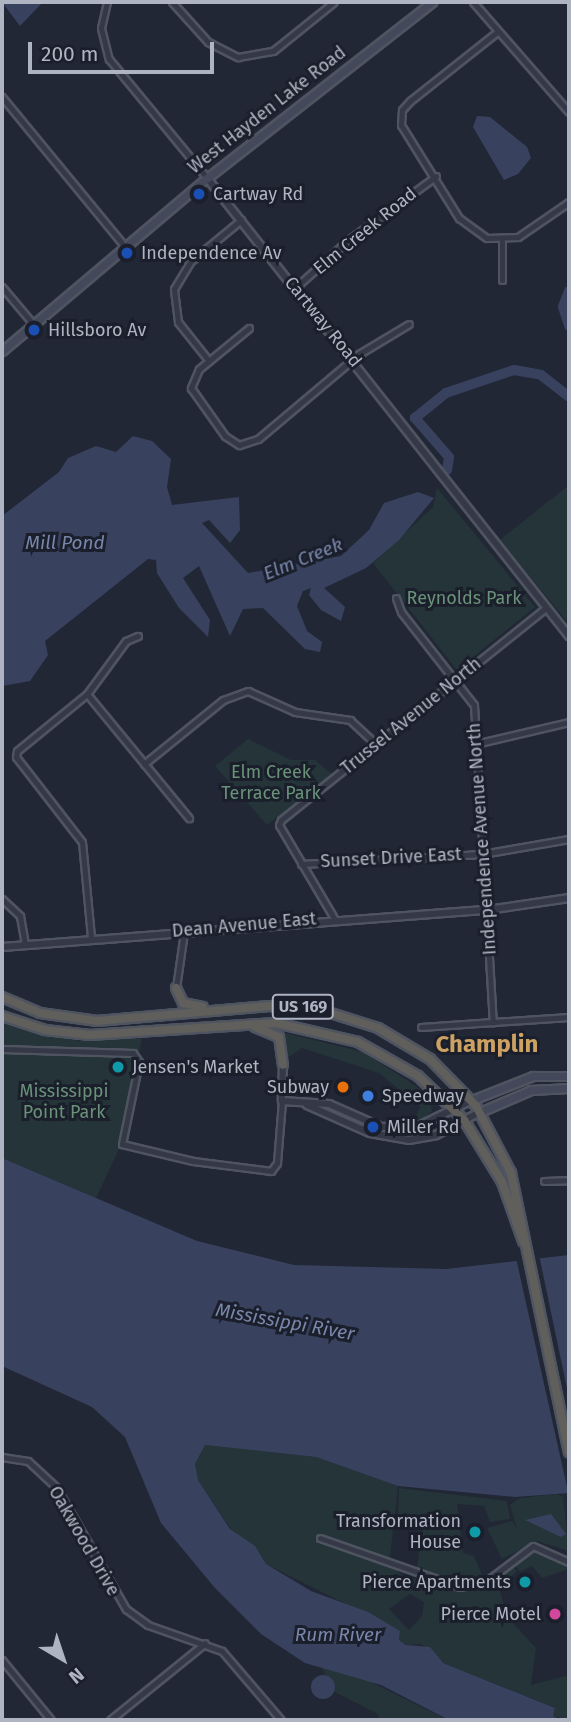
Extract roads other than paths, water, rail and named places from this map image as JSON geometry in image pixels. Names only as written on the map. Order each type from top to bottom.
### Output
[{"type":"highway","points":[[176,988],[180,1001],[194,1007],[269,1006]]},
{"type":"highway","name":"US 169","points":[[2,998],[40,1013],[97,1021],[269,1006],[321,1010],[378,1028],[430,1059],[481,1112],[511,1173],[569,1452]]},
{"type":"highway","name":"US 169","points":[[2,1016],[76,1034],[276,1023],[333,1033],[397,1062],[454,1108],[502,1182],[526,1250]]},
{"type":"highway","points":[[193,1026],[268,1028],[281,1040],[283,1065]]},
{"type":"main road","name":"West Hayden Lake Road","points":[[2,351],[207,178],[432,2]]},
{"type":"main road","points":[[472,1100],[533,1076],[569,1076]]},
{"type":"main road","points":[[481,1112],[531,1090],[569,1088]]},
{"type":"street","name":"Cartway Road","points":[[107,2],[101,29],[109,59],[353,359],[400,428],[569,636]]},
{"type":"street","points":[[172,2],[208,42],[238,57],[273,51],[334,2]]},
{"type":"street","points":[[320,2],[325,8]]},
{"type":"street","points":[[473,2],[569,112]]},
{"type":"street","points":[[497,32],[402,110],[401,125],[436,176],[460,218],[487,238],[502,241],[531,230],[569,202]]},
{"type":"street","points":[[3,102],[125,247]]},
{"type":"street","name":"Elm Creek Road","points":[[295,288],[347,241],[436,176]]},
{"type":"street","points":[[209,361],[178,322],[174,289],[191,261],[241,220]]},
{"type":"street","points":[[502,241],[502,280]]},
{"type":"street","points":[[2,287],[34,324]]},
{"type":"street","points":[[248,328],[209,361],[192,381],[196,401],[229,440],[239,445],[258,439],[388,332],[409,324]]},
{"type":"street","name":"Independence Avenue North","points":[[396,598],[401,612],[474,705],[493,1021]]},
{"type":"street","name":"Trussel Avenue North","points":[[301,863],[279,825],[546,608]]},
{"type":"street","points":[[91,937],[82,842],[16,758],[17,751],[87,694],[126,641],[138,636]]},
{"type":"street","points":[[252,681],[252,691]]},
{"type":"street","points":[[144,764],[223,700],[252,691],[295,712],[350,720],[376,744]]},
{"type":"street","points":[[87,694],[189,818]]},
{"type":"street","points":[[475,744],[569,722]]},
{"type":"street","name":"Sunset Drive East","points":[[301,863],[482,855],[569,839]]},
{"type":"street","points":[[301,863],[334,918]]},
{"type":"street","name":"Dean Avenue East","points":[[2,947],[91,937],[487,909],[569,898]]},
{"type":"street","points":[[2,899],[17,910],[25,943]]},
{"type":"street","points":[[176,988],[185,930]]},
{"type":"street","points":[[421,1027],[569,1017]]},
{"type":"street","points":[[2,1049],[128,1050],[139,1062],[124,1147],[263,1172],[274,1169],[282,1101],[283,1065]]},
{"type":"street","points":[[282,1101],[330,1104],[376,1126],[401,1130],[472,1100]]},
{"type":"street","points":[[303,1103],[395,1139],[423,1139],[481,1112]]},
{"type":"street","points":[[544,1181],[569,1180]]},
{"type":"street","name":"Oakwood Drive","points":[[2,1457],[28,1461],[56,1487],[126,1609],[148,1625],[205,1643],[227,1656],[281,1720]]},
{"type":"street","points":[[320,1538],[460,1587],[488,1580],[533,1546],[569,1562]]},
{"type":"street","points":[[110,1720],[205,1643]]},
{"type":"street","points":[[2,1660],[51,1720]]},
{"type":"water","points":[[2,2],[43,2],[20,26]]},
{"type":"water","points":[[477,116],[490,117],[527,147],[531,158],[518,174],[504,180],[473,127]]},
{"type":"water","name":"Mill Pond","points":[[133,436],[152,441],[171,459],[167,487],[172,505],[239,497],[240,530],[230,543],[209,520],[202,523],[248,573],[341,556],[369,530],[384,503],[418,492],[434,498],[399,540],[366,568],[324,588],[345,607],[341,621],[321,610],[309,595],[311,588],[303,591],[297,606],[307,631],[322,642],[320,652],[305,649],[263,608],[243,609],[230,636],[199,566],[183,578],[210,620],[208,637],[179,608],[157,573],[156,560],[148,559],[45,641],[48,655],[30,681],[2,686],[2,516],[59,472],[68,458],[96,446],[116,452]]},
{"type":"water","points":[[2,1158],[197,1241],[294,1265],[446,1269],[569,1255],[569,1493],[515,1497],[398,1486],[316,1457],[205,1445],[195,1464],[198,1480],[230,1529],[255,1546],[266,1564],[311,1591],[368,1612],[400,1631],[399,1640],[406,1645],[430,1647],[443,1663],[555,1708],[553,1716],[561,1720],[449,1720],[381,1685],[305,1663],[261,1634],[215,1588],[161,1523],[125,1437],[92,1407],[2,1366]]},
{"type":"water","points":[[551,1514],[566,1534],[561,1537],[525,1520]]},
{"type":"water","points":[[323,1675],[332,1678],[335,1687],[332,1696],[323,1699],[314,1696],[311,1687],[314,1678]]},
{"type":"waterway","name":"Elm Creek","points":[[569,291],[563,307],[569,326]]},
{"type":"waterway","name":"Elm Creek","points":[[447,470],[449,457],[415,418],[446,393],[514,370],[541,375],[569,397]]},
{"type":"place","name":"Cartway Rd","points":[[199,194]]},
{"type":"place","name":"Independence Av","points":[[127,253]]},
{"type":"place","name":"Hillsboro Av","points":[[34,330]]},
{"type":"place","name":"Jensen's Market","points":[[118,1067]]},
{"type":"place","name":"Subway","points":[[343,1087]]},
{"type":"place","name":"Speedway","points":[[368,1096]]},
{"type":"place","name":"Miller Rd","points":[[373,1127]]},
{"type":"place","name":"Transformation House","points":[[475,1532]]},
{"type":"place","name":"Pierce Apartments","points":[[525,1582]]},
{"type":"place","name":"Pierce Motel","points":[[555,1614]]},
{"type":"district","name":"Champlin","points":[[487,1045]]},
{"type":"park label","name":"Reynolds Park","points":[[464,598]]},
{"type":"park label","name":"Elm Creek Terrace Park","points":[[271,783]]},
{"type":"park label","name":"Mississippi Point Park","points":[[64,1102]]},
{"type":"water label","name":"Mississippi River","points":[[285,1322]]},
{"type":"water label","name":"Rum River","points":[[338,1635]]}]
